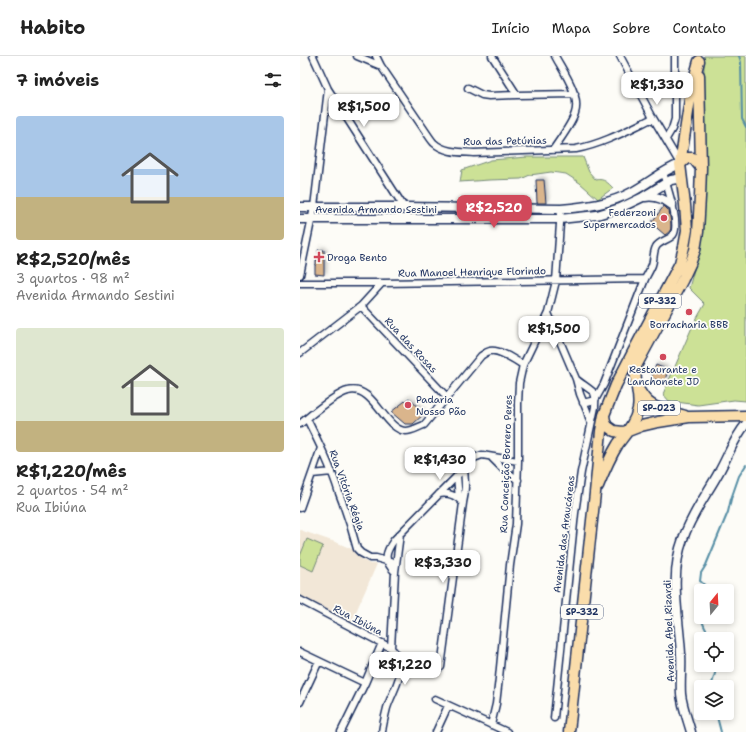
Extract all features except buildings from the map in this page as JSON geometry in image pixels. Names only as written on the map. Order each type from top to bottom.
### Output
[{"type":"main road","name":"SP-332","points":[[569,732],[599,443],[604,415],[626,365],[680,263],[687,230],[680,164],[692,86],[698,58]]},
{"type":"main road","name":"SP-332","points":[[595,493],[611,456],[628,431],[634,419],[639,402],[635,376],[636,366],[683,279],[695,250],[698,232],[700,168],[698,58]]},
{"type":"main road","points":[[680,164],[687,158],[693,158],[700,168]]},
{"type":"main road","name":"SP-023","points":[[637,387],[645,400],[650,404],[689,417]]},
{"type":"main road","points":[[604,415],[605,422],[610,429],[628,431]]},
{"type":"main road","name":"SP-023","points":[[628,431],[658,422],[689,417],[746,416]]},
{"type":"main road","points":[[611,456],[622,444],[636,433],[658,422]]},
{"type":"street","points":[[313,56],[328,89],[404,206]]},
{"type":"street","points":[[357,56],[381,66]]},
{"type":"street","name":"Rua das Petúnias","points":[[376,56],[381,66],[428,135],[435,143],[442,148],[449,150],[474,153],[576,149],[602,142],[653,118]]},
{"type":"street","points":[[492,56],[517,95]]},
{"type":"street","points":[[553,150],[576,112],[577,102],[575,94],[555,56]]},
{"type":"street","points":[[620,56],[653,118],[680,164]]},
{"type":"street","points":[[666,139],[672,129],[674,119],[675,56]]},
{"type":"street","points":[[468,88],[482,95],[489,96],[575,94]]},
{"type":"street","points":[[300,275],[314,207],[328,89]]},
{"type":"street","name":"Avenida Armando Sestini","points":[[300,207],[404,206],[561,209],[581,207],[608,202],[632,192],[663,172],[680,164]]},
{"type":"street","points":[[580,394],[604,384],[645,279],[652,265],[656,248],[658,244],[672,237],[676,229],[676,220],[663,172]]},
{"type":"street","name":"Avenida Armando Sestini","points":[[300,219],[560,219],[597,215],[609,212],[642,197],[671,180],[682,180]]},
{"type":"street","points":[[642,197],[654,196],[661,198],[672,206]]},
{"type":"street","name":"Rua Conceição Borrero Peres","points":[[491,725],[496,704],[510,565],[516,524],[519,383],[523,365],[548,313],[556,281],[561,209]]},
{"type":"street","name":"Rua Manoel Henrique Florindo","points":[[300,282],[382,283],[645,279]]},
{"type":"street","points":[[300,353],[361,306],[382,283]]},
{"type":"street","name":"Rua das Rosas","points":[[361,306],[447,397]]},
{"type":"street","points":[[548,313],[576,379],[591,424]]},
{"type":"street","points":[[300,424],[334,398],[347,391],[353,390],[366,394],[394,426],[401,430],[407,431],[415,429],[424,425],[481,356],[487,352],[498,352],[523,365]]},
{"type":"street","points":[[576,379],[594,393],[595,400],[583,403]]},
{"type":"street","name":"Avenida das Araucáreas","points":[[554,718],[575,513],[581,472],[595,400],[604,384]]},
{"type":"street","name":"Rua Vitória Régia","points":[[307,419],[332,472],[357,549],[364,556],[396,563]]},
{"type":"street","name":"Avenida Abel Rizardi","points":[[691,732],[681,695],[681,654],[676,601],[676,571],[679,554],[682,539],[693,516],[714,481],[736,438],[746,424]]},
{"type":"street","points":[[300,508],[321,448]]},
{"type":"street","points":[[395,572],[386,561],[389,548],[394,540],[474,458],[482,455],[518,461]]},
{"type":"street","points":[[491,457],[504,470],[518,480]]},
{"type":"street","points":[[441,667],[461,501],[466,489],[464,468]]},
{"type":"street","points":[[312,474],[332,472]]},
{"type":"street","points":[[457,476],[461,501]]},
{"type":"street","points":[[439,494],[453,494],[461,501]]},
{"type":"street","points":[[382,732],[387,709],[399,677],[401,667],[400,660],[391,648],[395,572],[400,534]]},
{"type":"street","points":[[376,558],[389,548]]},
{"type":"street","points":[[389,548],[398,551]]},
{"type":"street","name":"Rua Ibiúna","points":[[300,600],[391,648]]},
{"type":"street","points":[[341,732],[365,683],[382,643]]},
{"type":"street","points":[[300,652],[365,683]]},
{"type":"street","points":[[300,702],[320,661]]},
{"type":"street","points":[[435,699],[507,732]]},
{"type":"street","points":[[436,732],[448,706]]},
{"type":"shaded area","points":[[300,530],[354,550],[361,559],[370,564],[377,564],[351,623],[300,599]]},
{"type":"green space","points":[[704,56],[746,56],[746,401],[734,400],[698,405],[669,401],[663,394],[693,325],[705,304],[689,288],[703,237]]},
{"type":"green space","points":[[527,157],[583,157],[589,172],[596,180],[604,180],[613,188],[598,199],[580,183],[566,174],[551,172],[530,175],[521,179],[460,182],[462,170],[491,160]]},
{"type":"green space","points":[[307,539],[323,546],[313,571],[300,565],[300,556]]},
{"type":"waterway","points":[[739,56],[741,62],[742,119],[746,127]]},
{"type":"waterway","points":[[703,584],[700,581],[701,573],[706,565],[728,512],[739,476],[746,465]]},
{"type":"waterway","points":[[703,624],[708,632]]},
{"type":"waterway","points":[[713,680],[715,672]]},
{"type":"waterway","points":[[718,720],[721,732]]},
{"type":"place","name":"Federzoni Supermercados","points":[[664,218]]},
{"type":"place","name":"Droga Bento","points":[[319,257]]},
{"type":"place","name":"Borracharia BBB","points":[[689,312]]},
{"type":"place","name":"Restaurante e Lanchonete JD","points":[[663,357]]},
{"type":"place","name":"Padaria Nosso Pão","points":[[408,405]]}]
